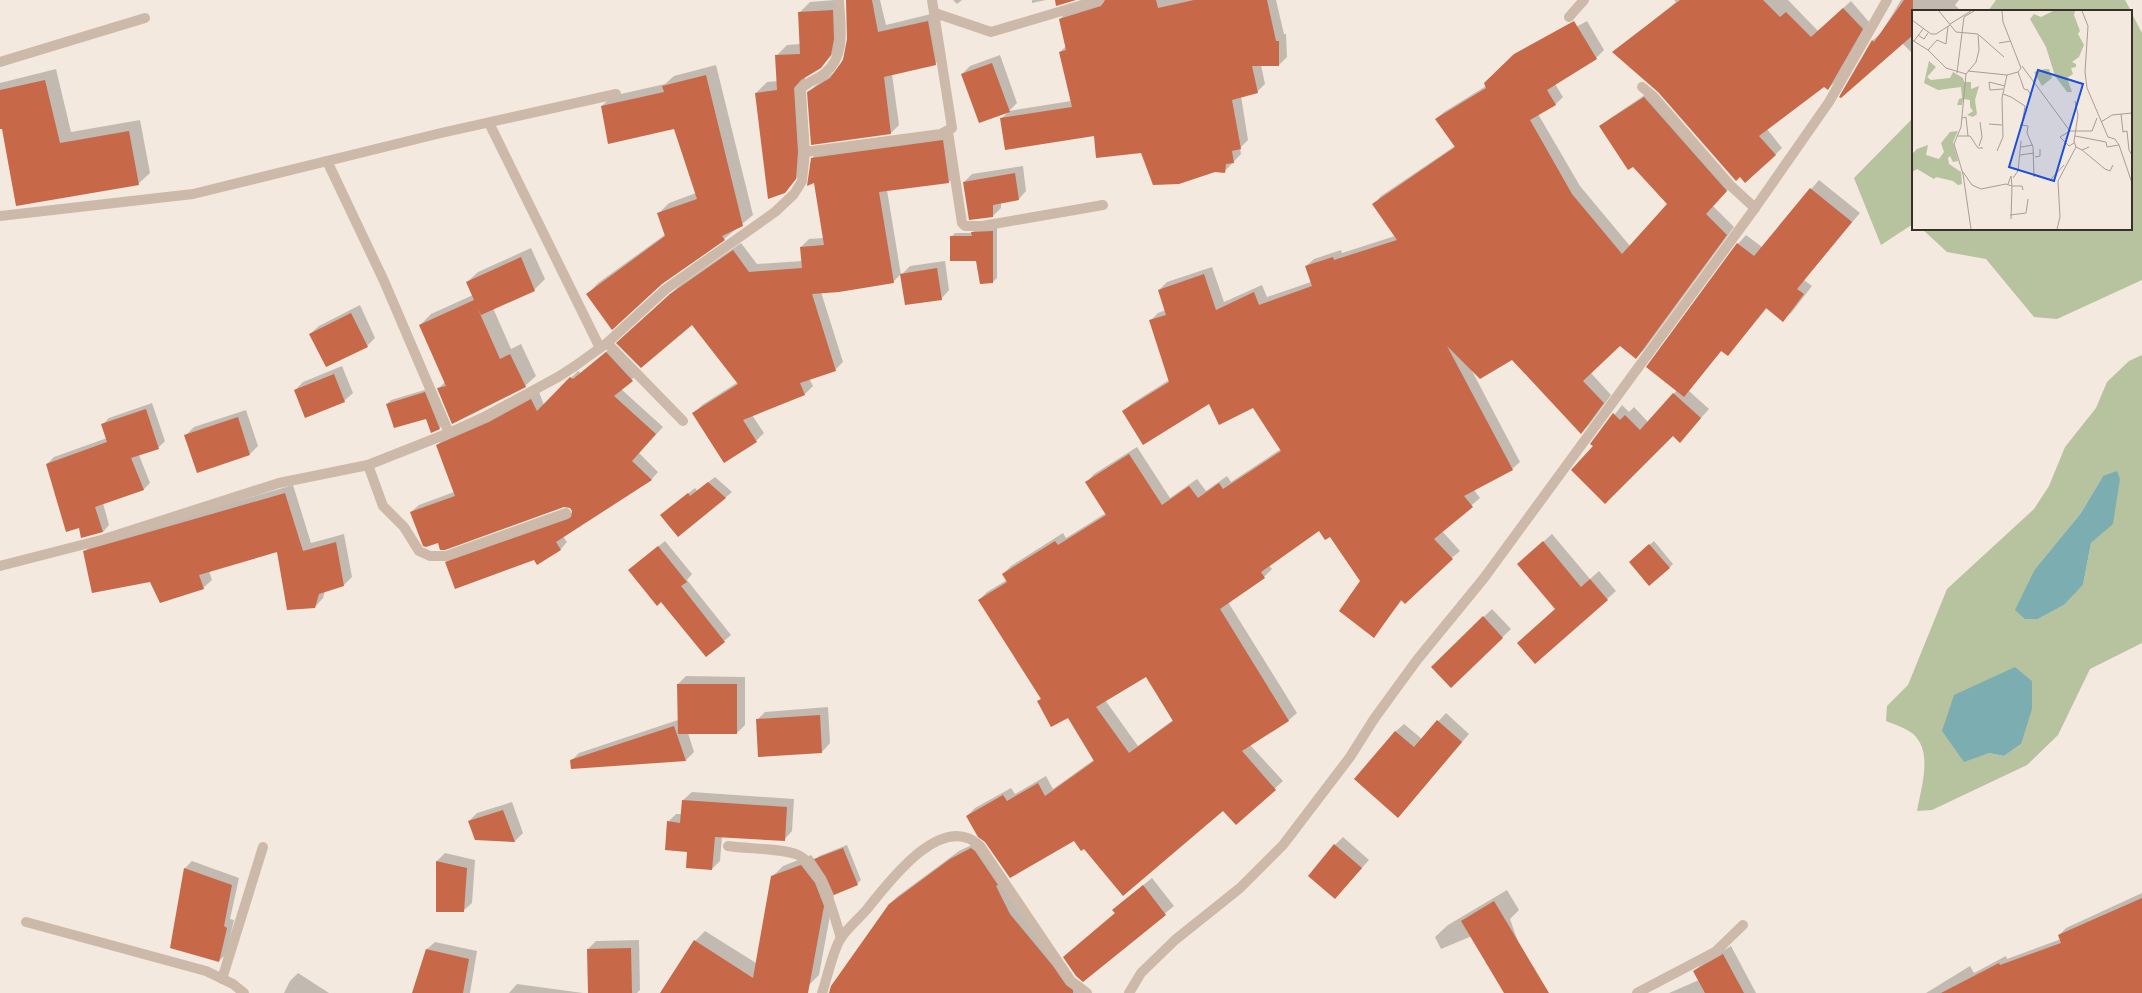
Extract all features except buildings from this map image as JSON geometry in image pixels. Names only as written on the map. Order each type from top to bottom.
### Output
[{"type":"street","points":[[0,566],[101,540],[279,483],[368,465],[449,433],[486,416],[558,377],[603,345],[666,289],[775,212],[789,198],[802,180],[805,152],[800,90],[804,85],[825,73],[837,61],[840,50],[839,0]]},
{"type":"street","points":[[805,152],[948,132],[952,128],[932,0]]},
{"type":"street","points":[[935,13],[991,32],[1098,0]]},
{"type":"street","points":[[1569,17],[1584,0]]},
{"type":"street","points":[[1129,993],[1141,973],[1169,945],[1240,888],[1283,845],[1350,757],[1374,719],[1417,660],[1484,578],[1755,208],[1829,102],[1887,0]]},
{"type":"street","points":[[0,62],[145,18]]},
{"type":"street","points":[[1642,87],[1654,96],[1731,186],[1755,208]]},
{"type":"street","points":[[0,216],[193,194],[327,161],[616,94]]},
{"type":"street","points":[[489,123],[603,345],[683,421]]},
{"type":"street","points":[[948,132],[962,223],[965,226],[982,226],[1104,204]]},
{"type":"street","points":[[327,161],[384,282],[449,433]]},
{"type":"street","points":[[368,465],[383,506],[404,527],[419,551],[430,556],[446,556],[566,513]]},
{"type":"street","points":[[822,993],[841,938],[899,870],[929,845],[957,835],[972,838],[980,846],[1071,981],[1087,993]]},
{"type":"street","points":[[222,978],[263,846]]},
{"type":"street","points":[[728,846],[783,851],[797,854],[808,861],[821,880],[841,938]]},
{"type":"street","points":[[26,922],[206,972],[234,984],[244,993]]},
{"type":"street","points":[[1637,993],[1715,952],[1743,925]]},
{"type":"green space","points":[[1996,0],[2125,0],[2130,10],[1989,10]]},
{"type":"green space","points":[[2132,14],[2142,33],[2142,280],[2057,319],[2034,317],[1986,259],[1947,252],[1923,230],[2132,230]]},
{"type":"green space","points":[[1912,119],[1912,225],[1881,245],[1854,178]]},
{"type":"green space","points":[[2142,355],[2142,643],[2090,669],[2058,735],[2027,765],[1932,810],[1917,811],[1923,781],[1923,749],[1919,741],[1912,733],[1886,721],[1887,706],[1908,685],[1947,589],[2034,509],[2049,486],[2065,447],[2096,408],[2107,382],[2129,361]],"holes":[[[2103,476],[2113,523],[2091,543],[2083,585],[2064,605],[2038,619],[2035,569],[2081,513]],[[2021,744],[2004,756],[1989,753]]]},
{"type":"water","points":[[2117,471],[2120,479],[2113,524],[2091,543],[2083,585],[2064,605],[2038,619],[2025,619],[2015,610],[2035,569],[2081,513],[2103,476]]},
{"type":"water","points":[[2015,667],[2032,681],[2032,709],[2021,744],[2004,756],[1989,753],[1964,762],[1942,731],[1954,695]]}]
